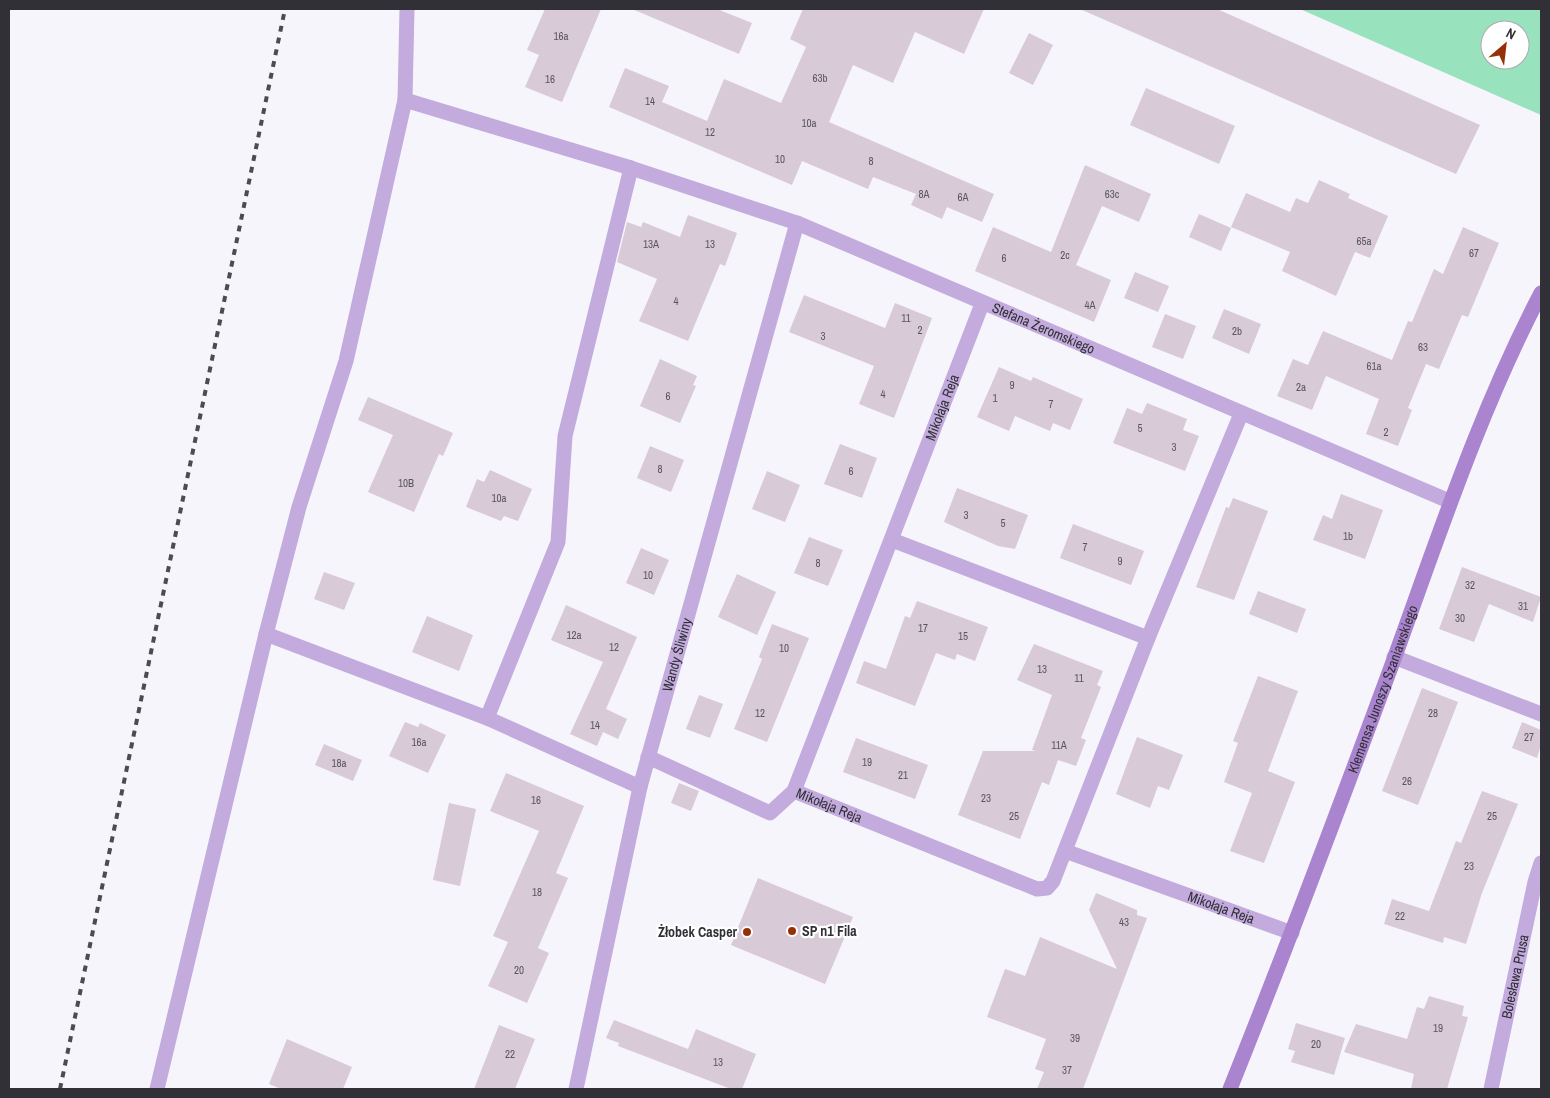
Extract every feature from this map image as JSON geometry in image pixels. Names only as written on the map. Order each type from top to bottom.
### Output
[{"type":"street","points":[[157,1089],[266,634],[300,507],[346,361],[405,100],[407,9]]},
{"type":"street","name":"Stefana Żeromskiego","points":[[405,100],[631,168],[797,223],[982,304],[1449,502]]},
{"type":"street","points":[[486,718],[558,542],[565,436],[631,168]]},
{"type":"street","name":"Wandy Śliwiny","points":[[576,1089],[640,787],[797,223]]},
{"type":"street","name":"Klemensa Junoszy Szaniawskiego","points":[[1230,1089],[1292,933],[1449,502],[1511,351],[1541,293]]},
{"type":"street","name":"Mikołaja Reja","points":[[982,304],[794,791],[1036,889],[1047,888],[1053,881],[1148,638],[1241,414]]},
{"type":"street","points":[[892,540],[1148,638]]},
{"type":"street","points":[[266,634],[486,718],[640,787]]},
{"type":"street","points":[[1394,657],[1541,714]]},
{"type":"street","points":[[648,757],[770,813],[794,791]]},
{"type":"street","name":"Mikołaja Reja","points":[[1065,851],[1292,933]]},
{"type":"street","name":"Bolesława Prusa","points":[[1491,1089],[1541,863]]},
{"type":"green space","points":[[1300,9],[1541,9],[1541,115]]},
{"type":"building","points":[[545,9],[601,9],[562,102],[525,87],[539,55],[527,50]]},
{"type":"building","points":[[632,9],[717,9],[752,23],[739,54]]},
{"type":"building","points":[[803,9],[984,9],[964,54],[915,32],[893,83],[853,65],[829,122],[994,194],[982,222],[947,207],[942,219],[911,205],[916,194],[873,177],[868,189],[802,161],[792,185],[609,107],[625,68],[669,86],[662,102],[707,121],[724,79],[781,103],[806,47],[790,39]]},
{"type":"building","points":[[1080,9],[1217,9],[1480,125],[1456,174]]},
{"type":"building","points":[[1029,33],[1053,45],[1033,85],[1009,73]]},
{"type":"building","points":[[1146,88],[1235,126],[1219,164],[1130,125]]},
{"type":"building","points":[[1085,165],[1151,194],[1139,222],[1102,206],[1076,265],[1111,280],[1094,322],[975,271],[993,227],[1051,252]]},
{"type":"building","points":[[1319,180],[1350,194],[1348,198],[1388,216],[1370,258],[1355,252],[1336,296],[1282,271],[1290,252],[1231,227],[1246,193],[1290,212],[1296,198],[1308,203]]},
{"type":"building","points":[[1199,214],[1231,228],[1221,251],[1189,237]]},
{"type":"building","points":[[688,215],[737,233],[725,266],[720,264],[688,341],[639,321],[657,279],[617,262],[627,222],[641,227],[643,222],[680,237]]},
{"type":"building","points":[[1463,227],[1499,243],[1468,317],[1462,315],[1439,369],[1426,364],[1408,408],[1412,410],[1398,446],[1366,434],[1379,399],[1326,376],[1312,410],[1277,396],[1293,359],[1308,365],[1323,331],[1392,360],[1408,321],[1412,322],[1434,269],[1443,274]]},
{"type":"building","points":[[1135,272],[1169,286],[1158,312],[1124,298]]},
{"type":"building","points":[[804,295],[885,328],[895,303],[932,318],[894,418],[859,404],[874,366],[789,332]]},
{"type":"building","points":[[1224,309],[1261,324],[1249,354],[1212,338]]},
{"type":"building","points":[[1165,314],[1196,326],[1183,359],[1152,347]]},
{"type":"building","points":[[660,359],[697,376],[693,385],[696,386],[680,423],[640,406]]},
{"type":"building","points":[[999,367],[1031,381],[1033,377],[1083,399],[1070,430],[1053,423],[1050,431],[1015,416],[1009,431],[977,417]]},
{"type":"building","points":[[368,397],[453,433],[443,456],[439,454],[414,512],[368,492],[393,435],[358,420]]},
{"type":"building","points":[[1147,403],[1187,419],[1183,430],[1199,436],[1185,471],[1113,443],[1127,408],[1142,414]]},
{"type":"building","points":[[840,444],[877,458],[862,498],[824,484]]},
{"type":"building","points":[[650,446],[684,460],[671,492],[637,478]]},
{"type":"building","points":[[490,470],[532,489],[518,521],[504,516],[501,521],[466,507],[477,479],[484,482]]},
{"type":"building","points":[[767,471],[800,485],[785,522],[752,509]]},
{"type":"building","points":[[957,488],[1028,515],[1015,549],[998,546],[944,522]]},
{"type":"building","points":[[1341,494],[1383,510],[1365,559],[1313,540],[1323,515],[1332,519]]},
{"type":"building","points":[[1233,498],[1268,511],[1234,600],[1196,587],[1226,507],[1229,508]]},
{"type":"building","points":[[1073,524],[1144,551],[1131,585],[1060,558]]},
{"type":"building","points":[[809,537],[843,550],[828,586],[794,573]]},
{"type":"building","points":[[641,548],[669,560],[654,595],[626,583]]},
{"type":"building","points":[[1462,567],[1541,597],[1533,622],[1489,604],[1474,642],[1439,629]]},
{"type":"building","points":[[324,572],[355,583],[344,610],[314,599]]},
{"type":"building","points":[[737,574],[776,592],[757,635],[718,617]]},
{"type":"building","points":[[1258,591],[1306,609],[1297,633],[1249,614]]},
{"type":"building","points":[[917,601],[988,627],[975,661],[957,654],[955,660],[936,653],[915,706],[856,683],[864,661],[886,669],[905,616],[910,618]]},
{"type":"building","points":[[566,605],[637,637],[606,709],[627,719],[618,739],[603,732],[597,746],[570,734],[603,662],[551,640]]},
{"type":"building","points":[[427,616],[473,635],[459,671],[412,652]]},
{"type":"building","points":[[772,624],[809,638],[767,742],[734,729],[762,659],[759,657]]},
{"type":"building","points":[[1034,644],[1103,671],[1097,685],[1101,687],[1081,738],[1086,740],[1076,766],[1058,760],[1049,785],[1042,782],[1020,839],[958,815],[983,751],[1036,751],[1032,750],[1052,695],[1017,680]]},
{"type":"building","points":[[1258,676],[1298,691],[1268,771],[1295,782],[1264,863],[1230,851],[1252,793],[1224,782],[1238,743],[1233,741]]},
{"type":"building","points":[[1422,688],[1458,702],[1418,805],[1382,791]]},
{"type":"building","points":[[699,695],[723,704],[710,738],[686,729]]},
{"type":"building","points":[[405,722],[418,727],[420,723],[446,735],[428,773],[389,756]]},
{"type":"building","points":[[1522,722],[1541,730],[1541,745],[1537,758],[1512,748]]},
{"type":"building","points":[[1137,737],[1183,755],[1169,790],[1158,786],[1150,808],[1116,794]]},
{"type":"building","points":[[856,738],[928,765],[915,799],[843,772]]},
{"type":"building","points":[[324,744],[362,760],[353,781],[315,765]]},
{"type":"building","points":[[506,773],[584,806],[556,873],[568,878],[538,948],[549,953],[527,1003],[488,986],[508,942],[493,936],[539,831],[490,811]]},
{"type":"building","points":[[679,783],[699,791],[691,811],[671,803]]},
{"type":"building","points":[[1482,791],[1518,804],[1482,893],[1466,944],[1444,937],[1443,943],[1384,924],[1392,899],[1429,911],[1456,841],[1461,843]]},
{"type":"building","points":[[449,803],[476,809],[460,886],[433,880]]},
{"type":"building","name":"SP n1 Fila","points":[[758,878],[853,917],[825,984],[731,945]]},
{"type":"building","points":[[1096,893],[1137,910],[1137,915],[1147,918],[1083,1089],[1037,1089],[1044,1072],[1035,1069],[1046,1039],[987,1017],[1005,969],[1025,976],[1040,937],[1117,969],[1089,910]]},
{"type":"building","points":[[1429,996],[1464,1006],[1462,1016],[1468,1017],[1447,1089],[1411,1089],[1414,1074],[1344,1052],[1356,1024],[1407,1039],[1417,1007],[1424,1009]]},
{"type":"building","points":[[614,1020],[688,1049],[696,1029],[756,1054],[742,1089],[731,1089],[618,1046],[619,1043],[606,1038]]},
{"type":"building","points":[[1296,1023],[1345,1038],[1334,1075],[1291,1062],[1295,1051],[1288,1049]]},
{"type":"building","points":[[499,1025],[535,1039],[515,1089],[474,1089]]},
{"type":"building","points":[[287,1039],[352,1067],[343,1089],[281,1089],[269,1084]]},
{"type":"railway","points":[[60,1089],[285,9]]},
{"type":"place","name":"SP n1 Fila","points":[[792,931]]},
{"type":"place","name":"Żłobek Casper","points":[[747,932]]}]
